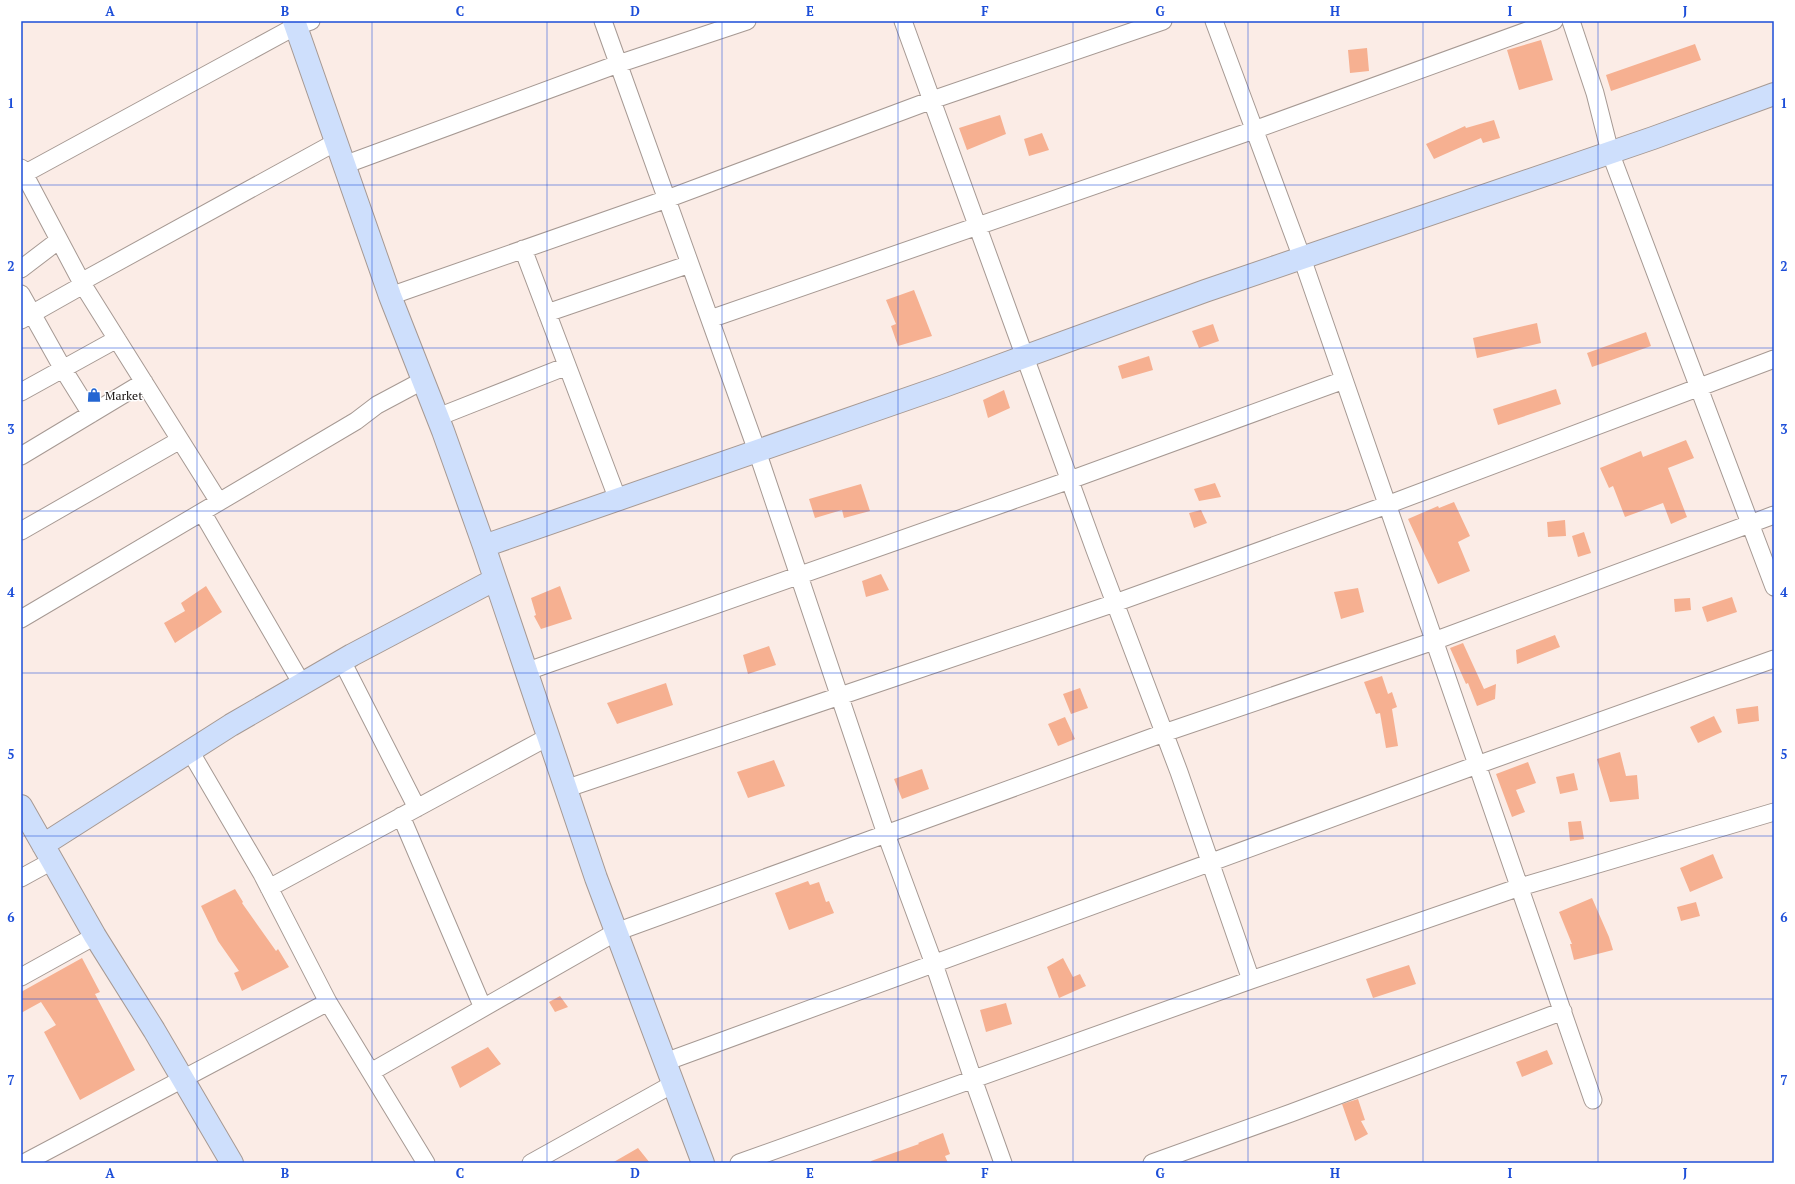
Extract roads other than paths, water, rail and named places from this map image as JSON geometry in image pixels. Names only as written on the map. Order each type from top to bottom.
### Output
[{"type":"street","points":[[603,21],[758,451],[886,834],[934,964],[1003,1163]]},
{"type":"street","points":[[344,165],[618,64],[747,21]]},
{"type":"street","points":[[903,21],[1115,603],[1164,733],[1252,980]]},
{"type":"street","points":[[390,296],[667,199],[932,100],[1163,21]]},
{"type":"street","points":[[1214,21],[1302,258],[1593,1100]]},
{"type":"street","points":[[710,319],[1254,130],[1554,21]]},
{"type":"street","points":[[1571,21],[1595,93],[1610,152],[1774,587]]},
{"type":"street","points":[[219,502],[82,284],[22,171],[300,23],[336,142],[390,296],[422,381],[438,417],[484,546],[494,580],[565,789],[616,932],[703,1163]]},
{"type":"street","points":[[484,546],[758,451],[1302,258],[1774,94]]},
{"type":"street","points":[[27,316],[336,142]]},
{"type":"street","points":[[21,269],[59,240]]},
{"type":"street","points":[[523,249],[618,500]]},
{"type":"street","points":[[547,313],[690,264]]},
{"type":"street","points":[[21,294],[27,316],[91,414]]},
{"type":"street","points":[[21,392],[117,339]]},
{"type":"street","points":[[565,789],[1115,603],[1387,504],[1774,359]]},
{"type":"street","points":[[438,417],[567,366]]},
{"type":"street","points":[[525,672],[1070,480],[1344,380]]},
{"type":"street","points":[[21,619],[356,421],[377,405],[422,381]]},
{"type":"street","points":[[21,456],[144,382]]},
{"type":"street","points":[[21,531],[180,440]]},
{"type":"street","points":[[202,512],[302,684]]},
{"type":"street","points":[[371,1072],[616,932],[1164,733],[1434,641],[1751,525],[1774,515]]},
{"type":"street","points":[[21,878],[48,853],[190,751],[342,661],[494,580]]},
{"type":"street","points":[[665,1062],[1477,765],[1774,659]]},
{"type":"street","points":[[342,661],[417,808]]},
{"type":"street","points":[[269,888],[548,737]]},
{"type":"street","points":[[190,751],[269,888],[328,1002],[426,1163]]},
{"type":"street","points":[[739,1163],[1252,980],[1520,887],[1774,812]]},
{"type":"street","points":[[401,816],[483,1008]]},
{"type":"street","points":[[24,817],[48,853],[95,936],[232,1163]]},
{"type":"street","points":[[21,977],[95,936]]},
{"type":"street","points":[[24,1163],[328,1002]]},
{"type":"street","points":[[1152,1163],[1299,1111],[1562,1011]]},
{"type":"street","points":[[531,1163],[673,1084]]},
{"type":"place","name":"Market","points":[[94,395]]}]
